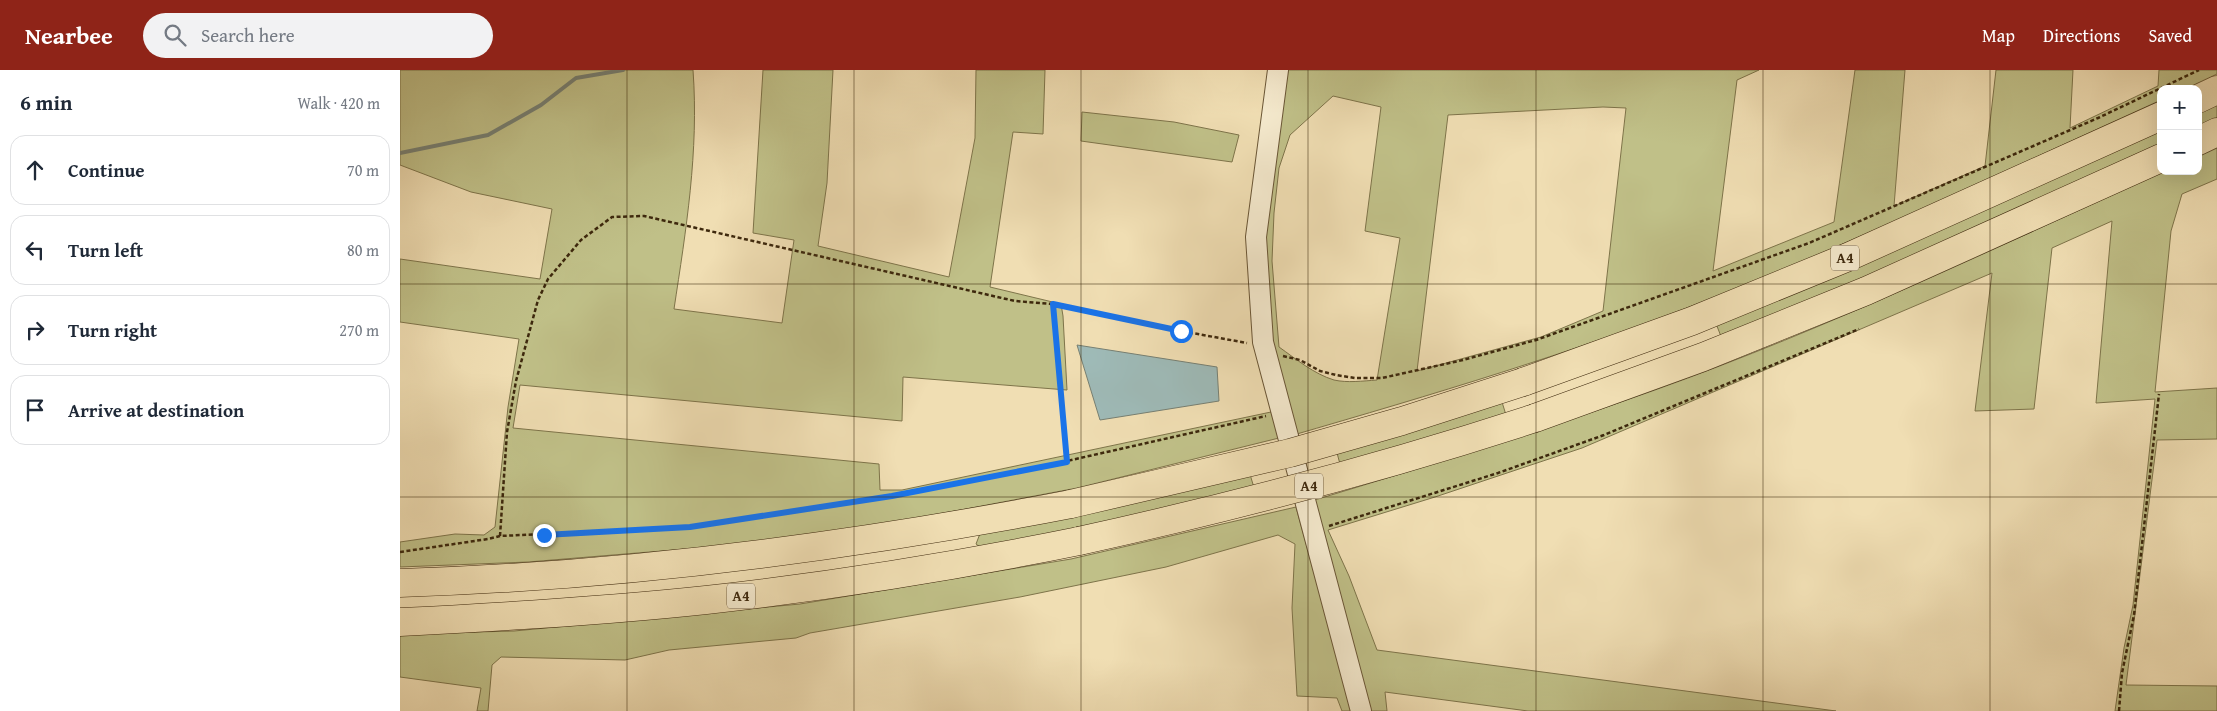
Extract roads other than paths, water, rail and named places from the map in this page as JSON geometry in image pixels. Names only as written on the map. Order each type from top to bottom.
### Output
[{"type":"highway","points":[[2202,97],[2217,90]]},
{"type":"highway","name":"A4","points":[[400,583],[581,574],[761,555],[865,541],[1071,504],[1290,453],[1402,421],[1523,382],[1692,321],[1848,257],[2157,118]]},
{"type":"highway","points":[[2202,139],[2217,132]]},
{"type":"highway","name":"A4","points":[[400,622],[571,612],[716,599],[867,578],[1009,555],[1224,508],[1360,472],[1535,418],[1703,357],[1866,291],[2157,160]]},
{"type":"street","points":[[1278,70],[1256,237],[1265,349],[1360,711]]},
{"type":"water","points":[[1077,345],[1217,367],[1219,401],[1100,420]]},
{"type":"waterway","points":[[400,153],[488,135],[541,105],[576,78],[623,70]]}]
